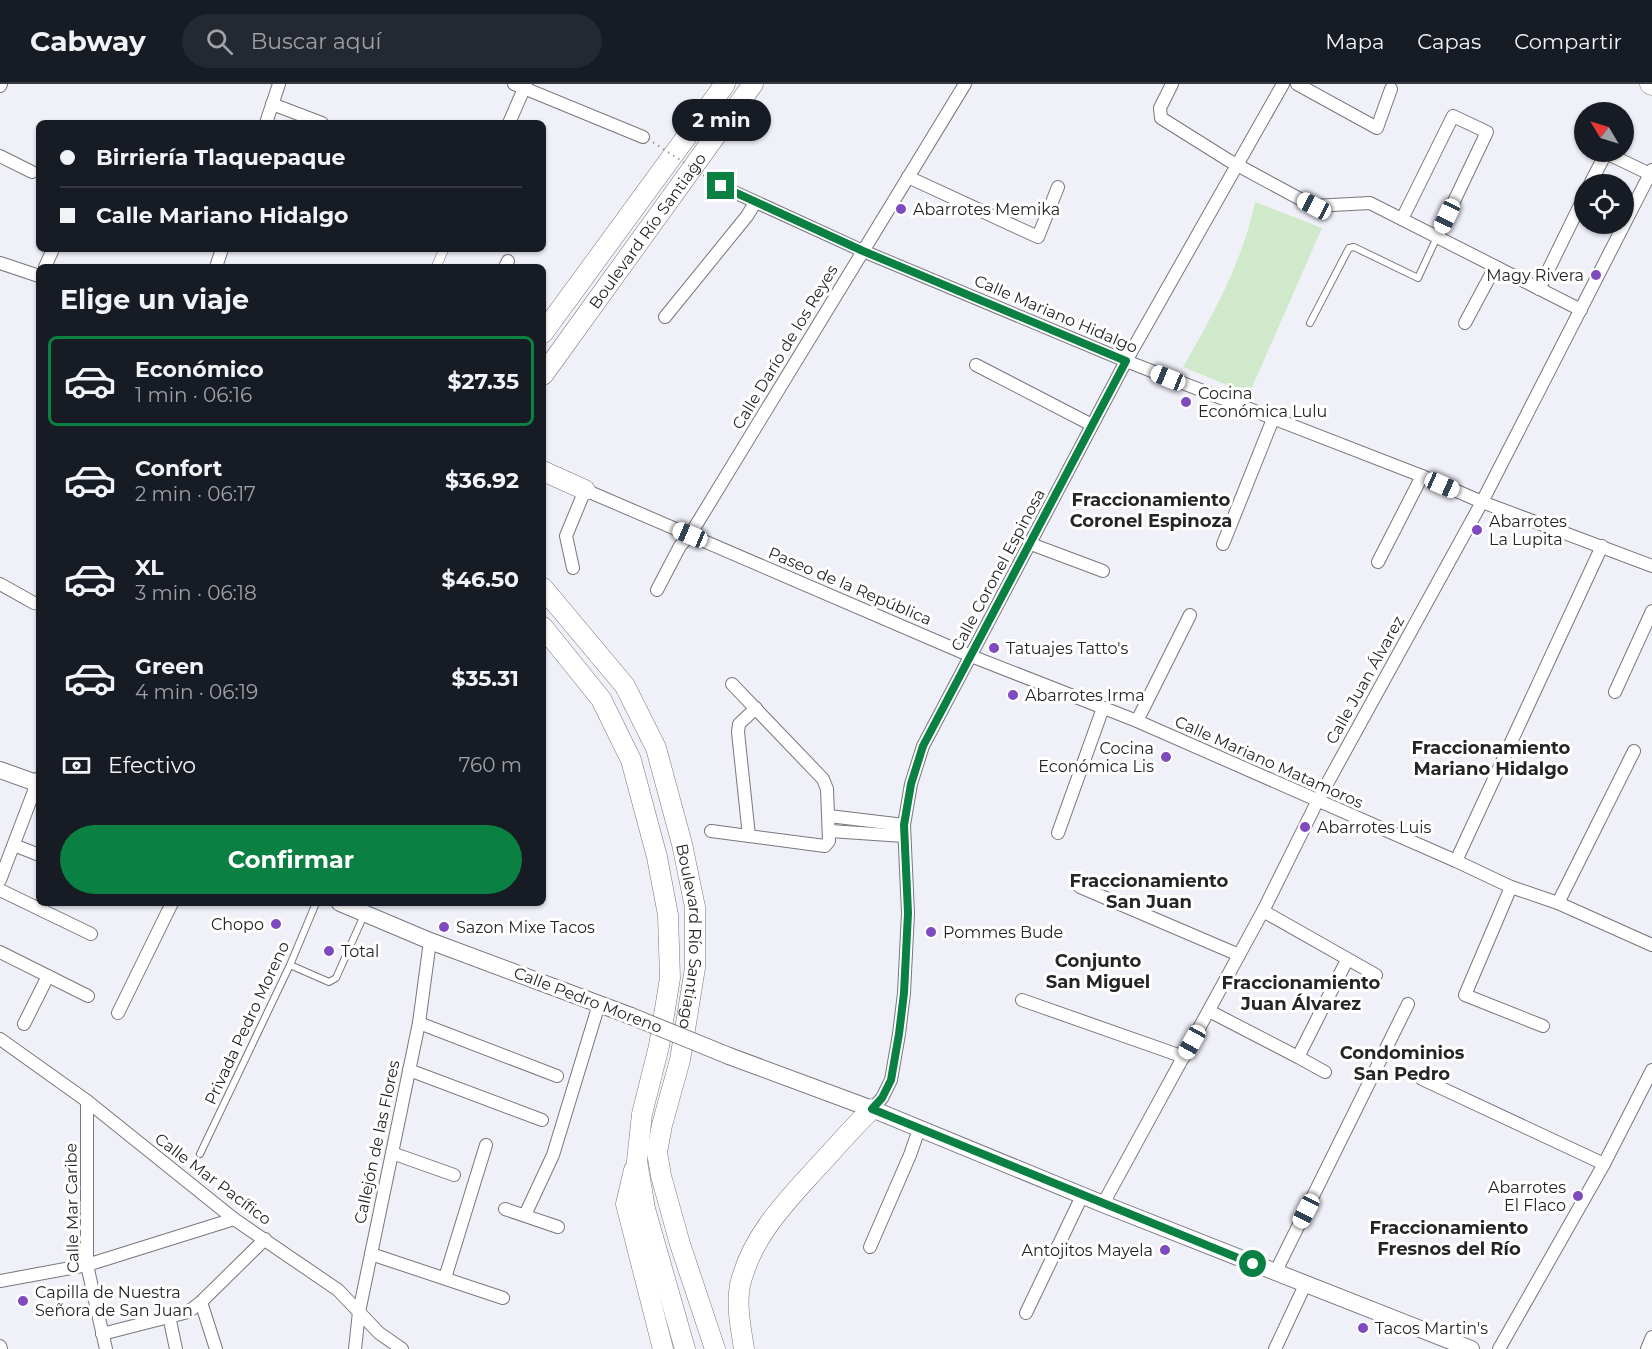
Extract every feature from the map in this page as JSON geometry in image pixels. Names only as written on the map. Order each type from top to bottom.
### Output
[{"type":"main road","name":"Boulevard Río Santiago","points":[[546,329],[725,84]]},
{"type":"main road","name":"Boulevard Río Santiago","points":[[546,370],[753,84]]},
{"type":"main road","points":[[546,472],[585,490]]},
{"type":"main road","name":"Boulevard Río Santiago","points":[[546,592],[625,686],[656,748],[682,844],[695,907],[695,968],[680,1060],[657,1152],[661,1176],[680,1244],[715,1349]]},
{"type":"main road","name":"Boulevard Río Santiago","points":[[546,631],[601,699],[631,760],[657,857],[668,915],[670,978],[659,1047],[642,1114],[637,1161],[645,1209],[684,1349]]},
{"type":"main road","points":[[744,1349],[739,1319],[740,1287],[747,1260],[759,1237],[782,1205],[844,1135],[872,1109]]},
{"type":"main road","points":[[637,1161],[626,1203],[663,1349]]},
{"type":"street","points":[[267,120],[279,84]]},
{"type":"street","name":"Calle Darío de los Reyes","points":[[657,590],[680,546],[690,535],[965,84]]},
{"type":"street","points":[[1172,84],[1160,108],[1161,118],[1236,165],[1314,206],[1370,203],[1581,310]]},
{"type":"street","name":"Calle Coronel Espinosa","points":[[872,1109],[882,1098],[891,1080],[904,993],[908,913],[904,831],[911,784],[923,746],[1126,361],[1283,84]]},
{"type":"street","points":[[1297,84],[1377,128],[1391,88]]},
{"type":"street","points":[[510,120],[521,86],[646,138]]},
{"type":"street","points":[[272,104],[314,120]]},
{"type":"street","points":[[1402,219],[1453,116],[1487,132],[1437,237]]},
{"type":"street","points":[[1595,174],[1606,153],[1651,172]]},
{"type":"street","points":[[0,156],[32,172]]},
{"type":"street","name":"Calle Juan Álvarez","points":[[1102,1204],[1263,911],[1317,802],[1482,502],[1651,172]]},
{"type":"street","points":[[908,177],[1038,237],[1058,187]]},
{"type":"street","name":"Calle Mariano Hidalgo","points":[[719,185],[863,251],[1126,361],[1422,476],[1482,502],[1652,566]]},
{"type":"street","points":[[666,317],[755,203]]},
{"type":"street","points":[[1539,289],[1574,217]]},
{"type":"street","points":[[0,263],[36,275]]},
{"type":"street","points":[[1465,323],[1495,267]]},
{"type":"street","points":[[976,365],[1092,425]]},
{"type":"street","points":[[1223,544],[1273,419]]},
{"type":"street","points":[[1378,562],[1422,476]]},
{"type":"street","points":[[573,568],[566,536],[585,490]]},
{"type":"street","name":"Paseo de la República","points":[[585,490],[972,656],[1104,708]]},
{"type":"street","points":[[1031,544],[1102,571]]},
{"type":"street","points":[[1456,861],[1602,546]]},
{"type":"street","points":[[0,584],[36,606]]},
{"type":"street","points":[[1615,692],[1652,611]]},
{"type":"street","points":[[1137,721],[1190,615]]},
{"type":"street","points":[[711,831],[825,846],[829,842],[827,789],[823,779],[732,684]]},
{"type":"street","points":[[749,836],[738,732],[739,724],[756,708]]},
{"type":"street","points":[[1058,833],[1104,708]]},
{"type":"street","name":"Calle Mariano Matamoros","points":[[1104,708],[1511,887],[1558,903],[1652,945]]},
{"type":"street","points":[[1558,903],[1634,751]]},
{"type":"street","points":[[0,770],[36,781]]},
{"type":"street","points":[[0,880],[36,787]]},
{"type":"street","points":[[829,816],[904,831]]},
{"type":"street","points":[[830,831],[904,831]]},
{"type":"street","points":[[14,845],[36,854]]},
{"type":"street","points":[[1080,887],[1239,955]]},
{"type":"street","points":[[1511,887],[1465,995],[1543,1026]]},
{"type":"street","points":[[0,890],[91,934]]},
{"type":"street","points":[[118,1013],[171,906]]},
{"type":"street","name":"Calle Pedro Moreno","points":[[347,906],[430,941],[872,1109],[1082,1196],[1471,1349]]},
{"type":"street","points":[[1263,911],[1376,975]]},
{"type":"street","name":"Callejón de las Flores","points":[[355,1349],[358,1312],[419,1023],[430,941]]},
{"type":"street","points":[[0,952],[88,996]]},
{"type":"street","points":[[1298,1057],[1347,960]]},
{"type":"street","points":[[24,1024],[48,976]]},
{"type":"street","points":[[1022,1000],[1184,1057]]},
{"type":"street","points":[[525,1215],[553,1155],[599,1004]]},
{"type":"street","points":[[1275,1273],[1408,1004]]},
{"type":"street","points":[[1209,1011],[1325,1072]]},
{"type":"street","points":[[419,1023],[557,1076]]},
{"type":"street","name":"Calle Mar Pacífico","points":[[0,1040],[87,1101],[234,1219],[338,1290],[379,1333],[402,1349]]},
{"type":"street","points":[[409,1070],[542,1120]]},
{"type":"street","points":[[1499,1349],[1604,1164],[1652,1070]]},
{"type":"street","points":[[1422,1079],[1604,1164]]},
{"type":"street","name":"Calle Mar Caribe","points":[[87,1101],[87,1264],[106,1349]]},
{"type":"street","points":[[870,1247],[919,1129]]},
{"type":"street","points":[[445,1278],[486,1145]]},
{"type":"street","points":[[392,1153],[454,1175]]},
{"type":"street","points":[[1026,1313],[1082,1196]]},
{"type":"street","points":[[505,1209],[558,1227]]},
{"type":"street","points":[[0,1281],[87,1264],[234,1219]]},
{"type":"street","points":[[102,1334],[188,1312],[265,1239]]},
{"type":"street","points":[[371,1254],[503,1298]]},
{"type":"street","points":[[1275,1349],[1305,1285]]},
{"type":"street","points":[[201,1302],[216,1349]]},
{"type":"street","points":[[169,1316],[176,1349]]},
{"type":"street","points":[[1647,1349],[1652,1336]]},
{"type":"lane","points":[[1310,323],[1349,248],[1354,248],[1418,278],[1437,237]]},
{"type":"lane","name":"Privada Pedro Moreno","points":[[200,1154],[290,965],[315,906]]},
{"type":"lane","points":[[290,965],[329,982],[336,978],[364,914]]},
{"type":"path","points":[[646,138],[719,185]]},
{"type":"green space","points":[[1255,202],[1322,228],[1249,394],[1183,367],[1226,287],[1243,245]]},
{"type":"place","name":"Abarrotes Memika","points":[[901,209]]},
{"type":"place","name":"Magy Rivera","points":[[1596,275]]},
{"type":"place","name":"Cocina Económica Lulu","points":[[1186,402]]},
{"type":"place","name":"Abarrotes La Lupita","points":[[1477,530]]},
{"type":"place","name":"Tatuajes Tatto's","points":[[994,648]]},
{"type":"place","name":"Abarrotes Irma","points":[[1013,695]]},
{"type":"place","name":"Cocina Económica Lis","points":[[1166,757]]},
{"type":"place","name":"Abarrotes Luis","points":[[1305,827]]},
{"type":"place","name":"Chopo","points":[[276,924]]},
{"type":"place","name":"Sazon Mixe Tacos","points":[[444,927]]},
{"type":"place","name":"Pommes Bude","points":[[931,932]]},
{"type":"place","name":"Total","points":[[329,951]]},
{"type":"place","name":"Abarrotes El Flaco","points":[[1578,1196]]},
{"type":"place","name":"Antojitos Mayela","points":[[1165,1250]]},
{"type":"place","name":"Capilla de Nuestra Señora de San Juan","points":[[23,1301]]},
{"type":"place","name":"Tacos Martin's","points":[[1363,1328]]},
{"type":"district","name":"Fraccionamiento Coronel Espinoza","points":[[1151,510]]},
{"type":"district","name":"Fraccionamiento Mariano Hidalgo","points":[[1491,758]]},
{"type":"district","name":"Fraccionamiento San Juan","points":[[1149,891]]},
{"type":"district","name":"Conjunto San Miguel","points":[[1098,971]]},
{"type":"district","name":"Fraccionamiento Juan Álvarez","points":[[1301,993]]},
{"type":"district","name":"Condominios San Pedro","points":[[1402,1063]]},
{"type":"district","name":"Fraccionamiento Fresnos del Río","points":[[1449,1238]]},
{"type":"route","points":[[721,186],[863,251],[1126,361],[923,746],[911,784],[904,825],[908,913],[904,993],[899,1034],[891,1080],[882,1098],[872,1109],[1253,1264]]}]
